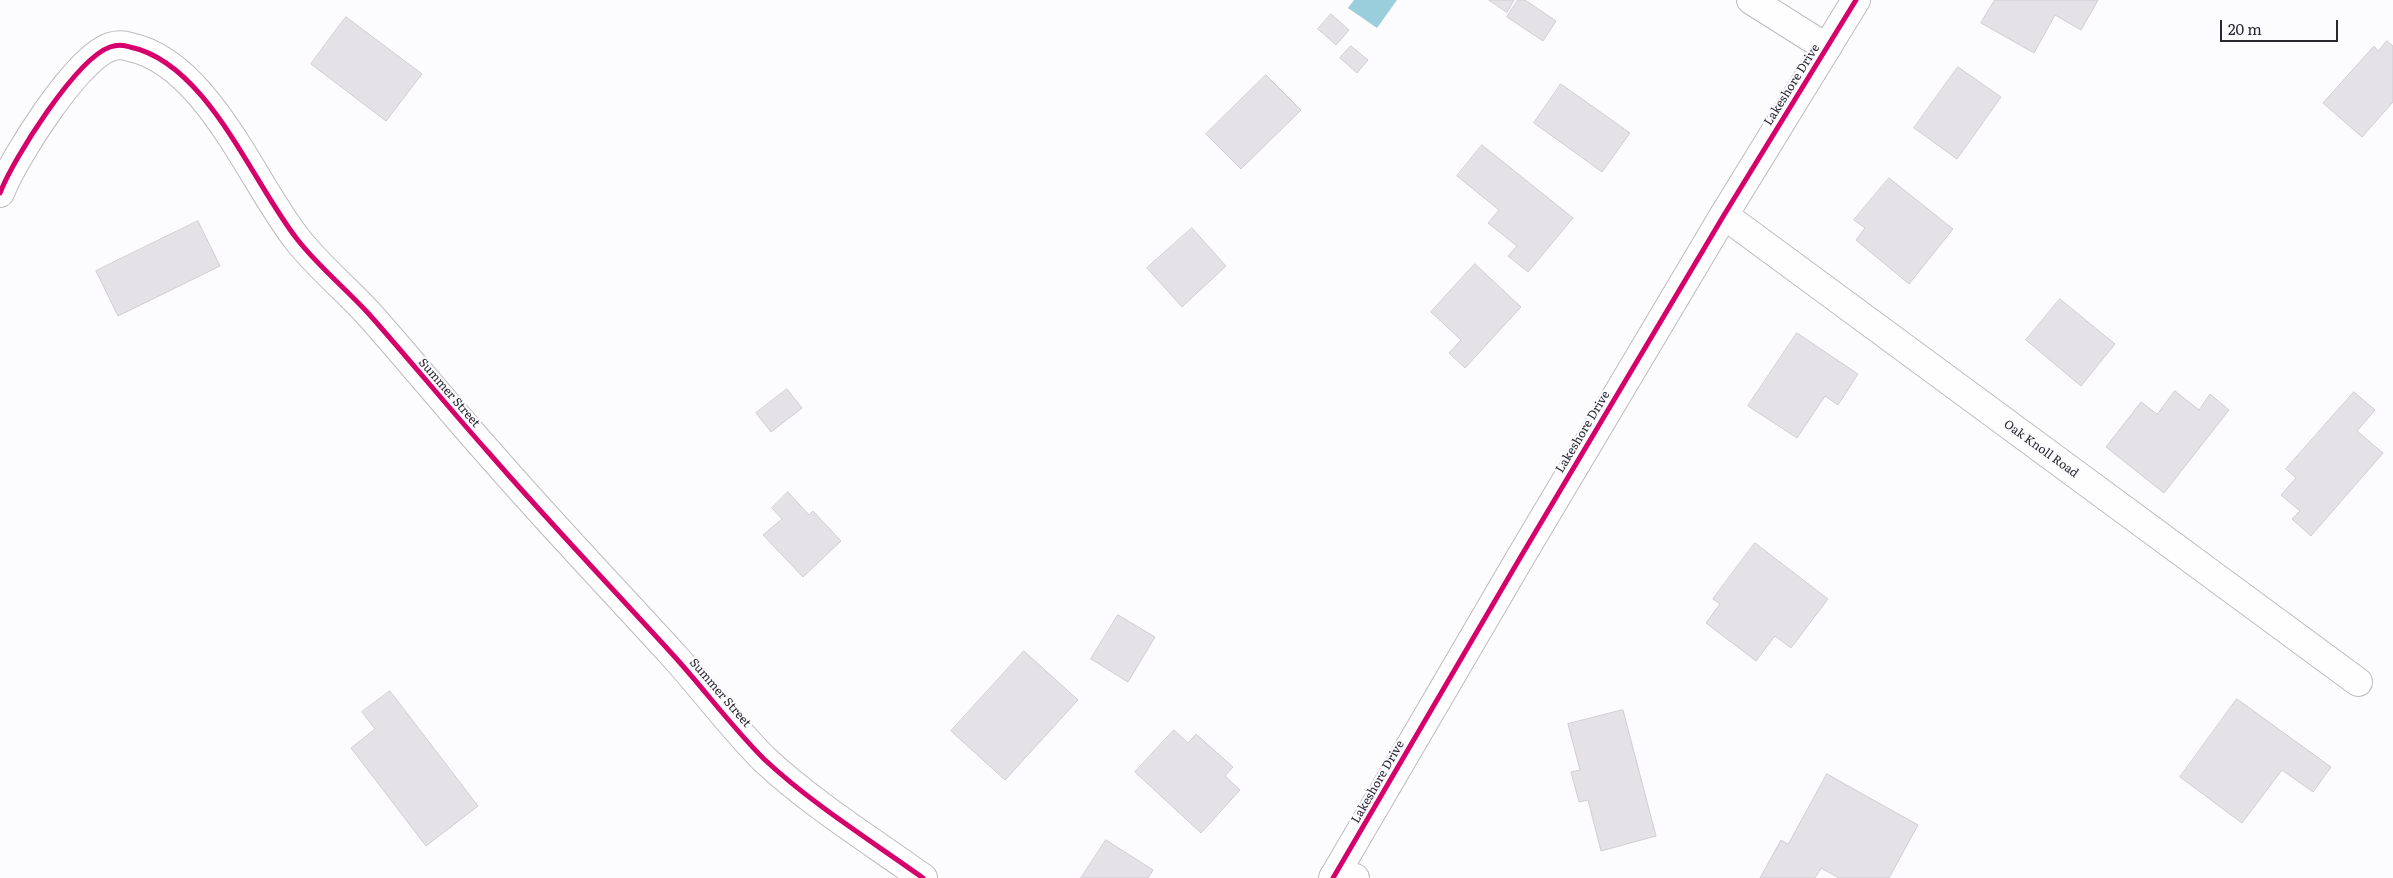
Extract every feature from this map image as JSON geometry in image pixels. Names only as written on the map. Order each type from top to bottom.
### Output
[{"type":"street","points":[[1751,0],[1827,48]]},
{"type":"street","name":"Lakeshore Drive","points":[[1341,877],[1724,215],[1856,0]]},
{"type":"street","name":"Summer Street","points":[[0,193],[19,152],[46,113],[86,64],[98,54],[110,47],[130,46],[145,51],[166,63],[186,79],[204,100],[236,143],[266,196],[298,240],[368,313],[544,516],[674,656],[762,757],[799,789],[923,878]]},
{"type":"street","name":"Oak Knoll Road","points":[[1724,215],[2358,682]]},
{"type":"water","points":[[1354,0],[1397,0],[1377,28],[1348,8]]},
{"type":"building","points":[[1489,0],[1514,0],[1507,12]]},
{"type":"building","points":[[1518,0],[1525,0],[1556,21],[1543,41],[1507,17]]},
{"type":"building","points":[[1995,0],[2098,0],[2081,30],[2055,15],[2034,53],[1981,23]]},
{"type":"building","points":[[1331,14],[1349,30],[1336,45],[1318,29]]},
{"type":"building","points":[[346,17],[422,74],[386,121],[311,64]]},
{"type":"building","points":[[2387,41],[2393,46],[2393,102],[2362,137],[2323,103],[2374,46],[2378,51]]},
{"type":"building","points":[[1351,46],[1368,60],[1357,73],[1340,58]]},
{"type":"building","points":[[1958,67],[2001,97],[1957,159],[1914,128]]},
{"type":"building","points":[[1266,75],[1301,110],[1241,169],[1206,134]]},
{"type":"building","points":[[1561,84],[1630,133],[1602,172],[1534,123]]},
{"type":"building","points":[[1482,145],[1573,218],[1528,272],[1508,256],[1517,246],[1488,223],[1499,210],[1457,176]]},
{"type":"building","points":[[1889,178],[1953,229],[1909,284],[1856,240],[1865,228],[1854,220]]},
{"type":"building","points":[[198,221],[220,266],[118,316],[96,271]]},
{"type":"building","points":[[1192,228],[1226,266],[1182,307],[1147,268]]},
{"type":"building","points":[[1475,264],[1521,307],[1465,368],[1449,353],[1461,340],[1431,312]]},
{"type":"building","points":[[2060,299],[2115,344],[2081,386],[2026,340]]},
{"type":"building","points":[[1797,333],[1858,374],[1838,405],[1825,396],[1797,438],[1748,406]]},
{"type":"building","points":[[787,389],[802,408],[771,432],[756,413]]},
{"type":"building","points":[[2175,391],[2199,410],[2210,394],[2229,410],[2164,493],[2106,447],[2141,402],[2157,414]]},
{"type":"building","points":[[2354,392],[2375,410],[2357,431],[2383,453],[2311,536],[2292,519],[2300,511],[2281,495],[2296,478],[2286,469]]},
{"type":"building","points":[[788,492],[809,515],[813,511],[841,541],[803,577],[763,535],[782,519],[772,508]]},
{"type":"building","points":[[1755,543],[1828,599],[1791,648],[1775,636],[1756,661],[1706,623],[1720,604],[1713,599]]},
{"type":"building","points":[[1118,615],[1155,637],[1128,682],[1091,659]]},
{"type":"building","points":[[1024,651],[1078,700],[1005,780],[951,731]]},
{"type":"building","points":[[390,691],[478,806],[426,846],[351,748],[375,729],[362,712]]},
{"type":"building","points":[[2237,699],[2331,767],[2313,792],[2282,770],[2242,823],[2180,777]]},
{"type":"building","points":[[1623,710],[1656,836],[1601,851],[1588,800],[1579,802],[1571,772],[1580,770],[1568,724]]},
{"type":"building","points":[[1174,730],[1188,743],[1196,734],[1233,767],[1225,776],[1240,790],[1201,833],[1135,772]]},
{"type":"building","points":[[1827,774],[1918,825],[1889,878],[1839,878],[1821,868],[1815,878],[1760,878],[1781,840],[1788,844]]},
{"type":"building","points":[[1106,840],[1153,870],[1148,878],[1081,878]]},
{"type":"cycle path","points":[[1333,878],[1724,215],[1856,0]]},
{"type":"cycle path","points":[[0,193],[18,158],[47,112],[80,70],[96,55],[110,47],[128,46],[157,58],[182,76],[205,100],[225,128],[280,215],[305,249],[368,313],[512,479],[674,656],[752,747],[802,791],[923,878]]}]
